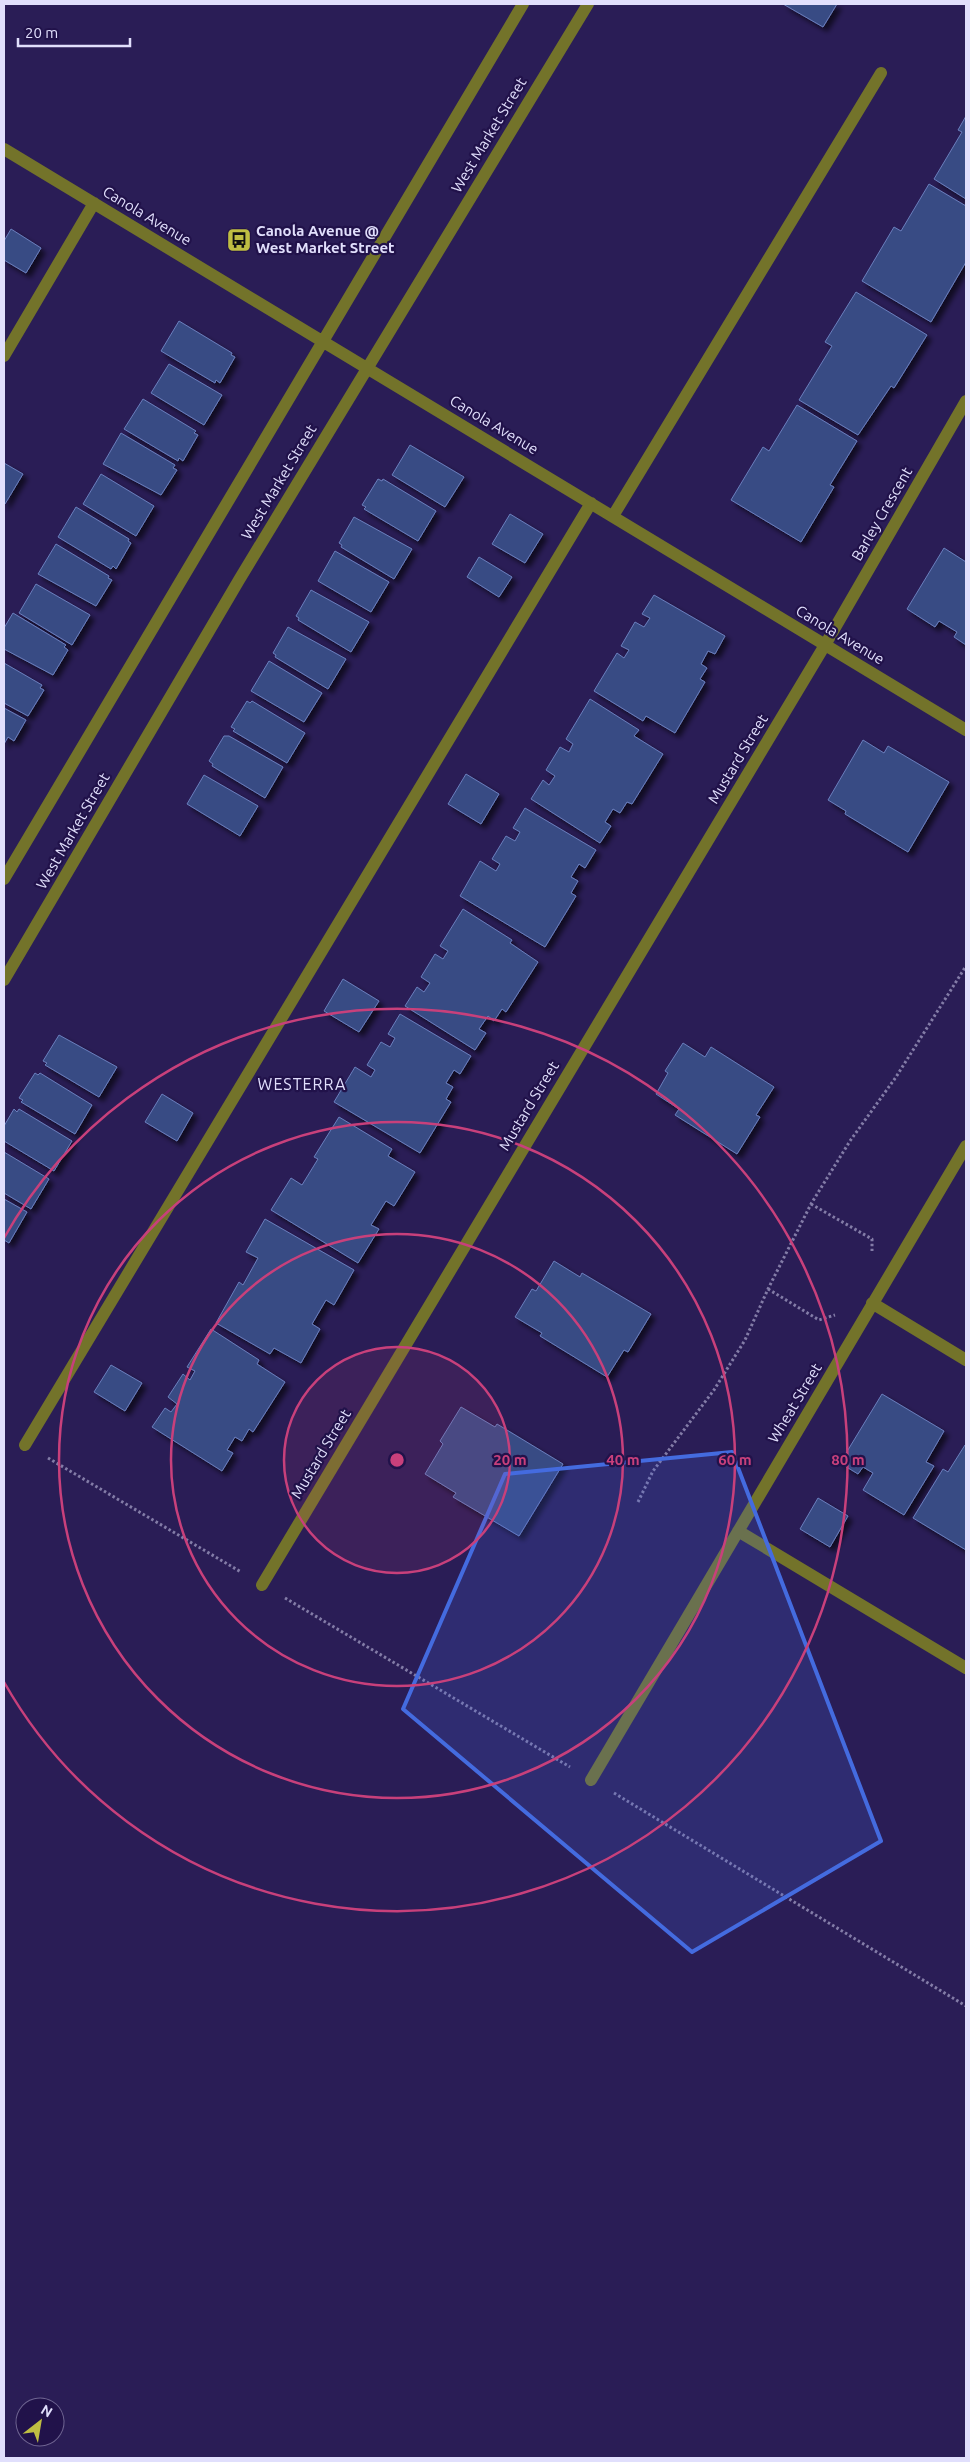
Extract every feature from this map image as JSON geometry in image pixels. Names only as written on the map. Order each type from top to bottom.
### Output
[{"type":"street","points":[[4,879],[523,4]]},
{"type":"street","name":"West Market Street","points":[[4,980],[367,367],[588,4]]},
{"type":"street","points":[[613,516],[881,73]]},
{"type":"street","name":"Canola Avenue","points":[[4,149],[966,730]]},
{"type":"street","points":[[4,356],[94,203]]},
{"type":"street","name":"Barley Crescent","points":[[825,645],[962,417],[966,401]]},
{"type":"street","points":[[25,1445],[591,503]]},
{"type":"street","name":"Mustard Street","points":[[262,1585],[825,645]]},
{"type":"street","name":"Wheat Street","points":[[591,1780],[966,1146]]},
{"type":"street","points":[[872,1303],[966,1360]]},
{"type":"street","points":[[738,1531],[966,1668]]},
{"type":"path","points":[[638,1502],[653,1471],[714,1390],[745,1340],[768,1289],[811,1204],[850,1141],[896,1077],[966,966]]},
{"type":"path","points":[[811,1204],[872,1239],[872,1257]]},
{"type":"path","points":[[768,1289],[819,1320],[872,1303]]},
{"type":"path","points":[[25,1445],[591,1780],[966,2006]]},
{"type":"highlighted area","points":[[732,1452],[881,1841],[692,1952],[403,1709],[505,1474]]},
{"type":"building","points":[[783,4],[837,4],[823,27]]},
{"type":"building","points":[[966,116],[966,199],[934,179],[962,132],[958,130]]},
{"type":"building","points":[[929,184],[966,206],[966,262],[931,322],[862,281],[894,227],[901,231]]},
{"type":"building","points":[[11,229],[41,248],[26,273],[4,260],[4,241]]},
{"type":"building","points":[[856,292],[927,335],[894,388],[891,386],[858,435],[799,400],[832,346],[825,342]]},
{"type":"building","points":[[179,321],[232,353],[231,355],[235,357],[220,383],[216,380],[215,383],[161,351]]},
{"type":"building","points":[[169,364],[222,395],[204,425],[151,393]]},
{"type":"building","points":[[143,399],[196,431],[194,433],[198,435],[183,461],[179,458],[178,461],[124,429]]},
{"type":"building","points":[[797,405],[857,441],[830,485],[834,487],[801,542],[731,500],[763,447],[769,451]]},
{"type":"building","points":[[121,433],[175,465],[173,468],[177,470],[161,495],[103,464]]},
{"type":"building","points":[[410,445],[464,477],[445,507],[392,475]]},
{"type":"building","points":[[4,463],[23,474],[5,504],[4,504]]},
{"type":"building","points":[[101,474],[154,506],[136,536],[83,504]]},
{"type":"building","points":[[378,479],[382,481],[383,479],[436,511],[418,541],[364,509],[366,507],[362,505]]},
{"type":"building","points":[[76,507],[129,539],[128,541],[131,543],[116,569],[113,566],[111,569],[58,537]]},
{"type":"building","points":[[510,514],[543,534],[525,563],[492,544]]},
{"type":"building","points":[[354,517],[412,549],[394,579],[341,547],[342,545],[339,543]]},
{"type":"building","points":[[56,544],[109,576],[108,578],[112,580],[96,606],[38,574]]},
{"type":"building","points":[[944,548],[966,562],[966,645],[954,637],[957,632],[939,621],[935,627],[907,609]]},
{"type":"building","points":[[335,551],[389,582],[371,612],[318,581]]},
{"type":"building","points":[[479,557],[512,577],[499,597],[467,577]]},
{"type":"building","points":[[36,584],[90,615],[72,645],[19,613]]},
{"type":"building","points":[[311,590],[369,622],[351,652],[298,620],[299,618],[296,616]]},
{"type":"building","points":[[654,595],[725,636],[715,654],[708,651],[701,664],[707,668],[700,679],[705,682],[675,733],[646,716],[643,721],[594,691],[617,653],[624,658],[629,650],[621,646],[635,622],[644,627],[650,618],[642,614]]},
{"type":"building","points":[[13,613],[66,645],[64,647],[68,650],[53,675],[4,649],[4,628]]},
{"type":"building","points":[[288,627],[346,659],[328,689],[275,657],[276,655],[273,653]]},
{"type":"building","points":[[269,661],[322,693],[304,722],[251,691]]},
{"type":"building","points":[[4,663],[42,685],[40,688],[44,690],[28,716],[4,703]]},
{"type":"building","points":[[590,699],[639,730],[634,736],[663,754],[632,804],[627,802],[620,813],[613,809],[605,822],[611,826],[600,843],[531,799],[543,780],[549,785],[555,776],[546,770],[560,747],[569,752],[573,744],[566,739]]},
{"type":"building","points":[[247,701],[250,703],[252,701],[305,733],[287,763],[233,731],[235,729],[231,727]]},
{"type":"building","points":[[4,708],[26,720],[14,741],[8,737],[4,744]]},
{"type":"building","points":[[224,736],[229,736],[283,767],[265,798],[212,766],[213,764],[209,761]]},
{"type":"building","points":[[863,740],[884,753],[888,746],[949,782],[908,852],[845,814],[846,811],[828,800]]},
{"type":"building","points":[[466,774],[499,794],[481,824],[448,804]]},
{"type":"building","points":[[204,775],[258,806],[240,836],[187,804]]},
{"type":"building","points":[[525,808],[596,850],[585,868],[579,864],[571,877],[578,881],[571,893],[576,896],[545,947],[460,896],[480,861],[496,871],[500,864],[492,859],[506,836],[515,841],[520,832],[513,828]]},
{"type":"building","points":[[463,909],[512,940],[510,943],[538,962],[506,1012],[502,1009],[494,1021],[488,1016],[479,1029],[486,1033],[475,1050],[405,1006],[417,987],[424,992],[430,983],[421,977],[435,954],[443,959],[448,951],[440,946]]},
{"type":"building","points":[[343,979],[379,1001],[359,1032],[324,1011]]},
{"type":"building","points":[[400,1014],[471,1056],[460,1074],[454,1070],[446,1083],[453,1087],[446,1099],[451,1102],[420,1153],[334,1102],[355,1067],[371,1077],[375,1070],[367,1065],[381,1042],[390,1047],[395,1038],[388,1034]]},
{"type":"building","points":[[59,1035],[117,1067],[99,1097],[45,1065],[47,1063],[43,1061]]},
{"type":"building","points":[[683,1043],[705,1057],[711,1047],[774,1087],[756,1115],[760,1117],[737,1154],[675,1115],[679,1109],[656,1094],[668,1073],[665,1071]]},
{"type":"building","points":[[35,1073],[38,1075],[40,1073],[92,1105],[75,1134],[21,1102],[23,1100],[19,1098]]},
{"type":"building","points":[[162,1094],[193,1113],[177,1141],[145,1122]]},
{"type":"building","points":[[14,1109],[17,1112],[19,1109],[72,1141],[54,1171],[4,1141],[4,1126]]},
{"type":"building","points":[[339,1117],[392,1149],[388,1156],[415,1172],[394,1206],[386,1201],[371,1225],[379,1229],[358,1263],[271,1210],[291,1178],[302,1185],[318,1159],[314,1157]]},
{"type":"building","points":[[4,1152],[49,1179],[31,1209],[4,1193]]},
{"type":"building","points":[[4,1199],[27,1212],[9,1243],[4,1240]]},
{"type":"building","points":[[265,1219],[354,1270],[334,1305],[326,1300],[312,1324],[320,1329],[301,1363],[274,1348],[270,1354],[216,1323],[239,1282],[243,1285],[258,1258],[246,1252]]},
{"type":"building","points":[[554,1261],[580,1277],[582,1273],[651,1314],[628,1352],[624,1350],[607,1377],[540,1336],[542,1333],[515,1317],[532,1289],[536,1291]]},
{"type":"building","points":[[211,1329],[259,1360],[257,1364],[285,1382],[253,1432],[249,1429],[242,1441],[235,1437],[227,1450],[233,1453],[222,1471],[152,1427],[165,1408],[171,1412],[177,1404],[168,1397],[183,1374],[190,1380],[195,1371],[187,1367]]},
{"type":"building","points":[[111,1365],[142,1383],[125,1411],[94,1392]]},
{"type":"building","points":[[882,1394],[944,1431],[926,1462],[934,1466],[904,1515],[863,1490],[873,1473],[863,1467],[858,1474],[840,1463]]},
{"type":"building","points":[[461,1407],[495,1427],[497,1424],[563,1464],[519,1536],[453,1497],[456,1493],[425,1474],[443,1444],[440,1441]]},
{"type":"building","points":[[965,1445],[966,1550],[913,1518],[943,1469],[948,1472]]},
{"type":"building","points":[[818,1498],[848,1516],[830,1547],[800,1529]]},
{"type":"place","name":"Canola Avenue @ West Market Street","points":[[239,240]]},
{"type":"district","name":"WESTERRA","points":[[302,1084]]}]
